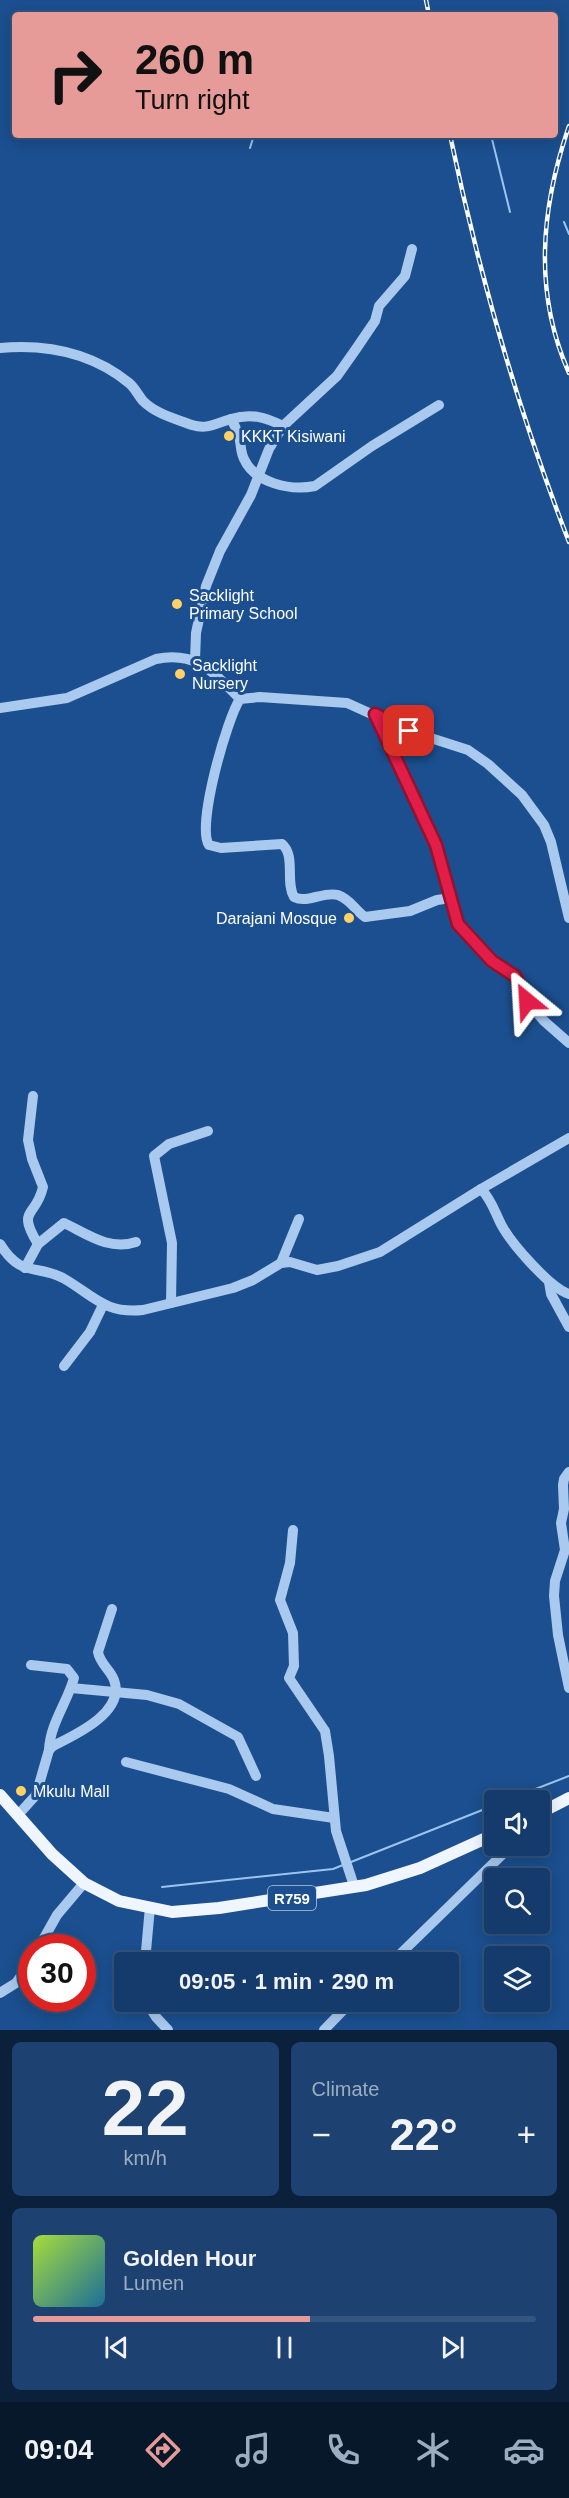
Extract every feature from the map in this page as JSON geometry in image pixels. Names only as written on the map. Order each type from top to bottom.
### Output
[{"type":"main road","name":"R759","points":[[0,1795],[52,1854],[84,1883],[120,1901],[172,1912],[219,1908],[366,1885],[420,1868],[484,1839]]},
{"type":"main road","points":[[550,1808],[569,1798]]},
{"type":"street","points":[[195,660],[198,621],[206,586],[220,551],[243,511],[269,449],[284,426],[337,376],[357,349],[375,321],[379,306],[405,276],[412,249]]},
{"type":"street","points":[[0,348],[44,347],[83,357],[130,383],[145,402],[160,413],[194,425],[209,428],[231,419],[260,416],[284,426]]},
{"type":"street","points":[[231,419],[237,431],[244,460],[258,477],[289,486],[315,486],[372,446],[439,405]]},
{"type":"street","points":[[0,708],[67,698],[156,659],[170,656],[195,660],[217,676],[240,699]]},
{"type":"street","points":[[240,699],[260,697],[347,703],[409,731],[468,750],[488,764],[522,795],[544,825],[551,842],[569,918]]},
{"type":"street","points":[[240,699],[225,740],[206,813],[205,833],[209,846],[221,849],[282,844],[286,848],[291,891],[294,897],[303,900],[329,894],[339,896],[365,917],[410,911],[437,900],[451,898]]},
{"type":"street","points":[[375,714],[436,845],[458,924],[492,961],[515,976],[527,1001],[544,1021],[569,1043]]},
{"type":"street","points":[[33,1096],[28,1140],[32,1159],[43,1187],[27,1217],[29,1229],[38,1244]]},
{"type":"street","points":[[171,1303],[172,1243],[154,1156],[169,1144],[208,1131]]},
{"type":"street","points":[[0,1244],[10,1257],[25,1268],[63,1279],[103,1305],[128,1311],[171,1303],[232,1288],[253,1280],[281,1263],[290,1262],[317,1270],[360,1260],[391,1247],[481,1189],[569,1138]]},
{"type":"street","points":[[481,1189],[491,1201],[509,1236],[549,1282],[569,1293]]},
{"type":"street","points":[[281,1263],[299,1219]]},
{"type":"street","points":[[25,1268],[38,1244],[64,1223],[105,1243],[128,1245],[136,1242]]},
{"type":"street","points":[[549,1282],[551,1294],[569,1327]]},
{"type":"street","points":[[64,1366],[90,1332],[103,1305]]},
{"type":"street","points":[[569,1472],[563,1485],[562,1528],[567,1549],[564,1571],[555,1581],[555,1615],[569,1688]]},
{"type":"street","points":[[293,1530],[290,1563],[280,1600],[293,1633],[294,1660],[289,1678],[325,1731],[334,1818],[354,1886]]},
{"type":"street","points":[[49,1750],[89,1728],[111,1703],[115,1691],[113,1677],[99,1659],[98,1652],[112,1609]]},
{"type":"street","points":[[18,1815],[36,1795],[49,1750],[51,1731],[71,1689],[74,1675],[67,1669],[31,1665]]},
{"type":"street","points":[[71,1689],[147,1695],[179,1704],[235,1735],[240,1740],[256,1776]]},
{"type":"street","points":[[126,1762],[229,1789],[273,1809],[334,1818]]},
{"type":"street","points":[[402,1952],[501,1856]]},
{"type":"street","points":[[46,1934],[57,1915],[84,1883]]},
{"type":"street","points":[[146,1952],[150,1907]]},
{"type":"street","points":[[0,1993],[18,1980]]},
{"type":"street","points":[[153,2012],[168,2030]]},
{"type":"street","points":[[324,2030],[341,2012]]},
{"type":"waterway","points":[[250,148],[253,138]]},
{"type":"waterway","points":[[492,138],[510,212]]},
{"type":"waterway","points":[[564,222],[569,234]]},
{"type":"waterway","points":[[533,1790],[569,1776]]},
{"type":"waterway","points":[[351,1862],[484,1809]]},
{"type":"waterway","points":[[162,1887],[333,1869],[343,1865]]},
{"type":"railway","points":[[426,0],[428,12]]},
{"type":"railway","points":[[569,126],[552,188],[545,250],[550,312],[569,373]]},
{"type":"railway","points":[[451,138],[501,341],[533,442],[569,542]]},
{"type":"place","name":"KKKT Kisiwani","points":[[229,436]]},
{"type":"place","name":"Sacklight Primary School","points":[[177,604]]},
{"type":"place","name":"Sacklight Nursery","points":[[180,674]]},
{"type":"place","name":"Darajani Mosque","points":[[349,918]]},
{"type":"place","name":"Mkulu Mall","points":[[21,1791]]},
{"type":"route","points":[[409,731],[375,714],[440,855],[458,924],[492,961],[515,976],[527,1001]]}]
